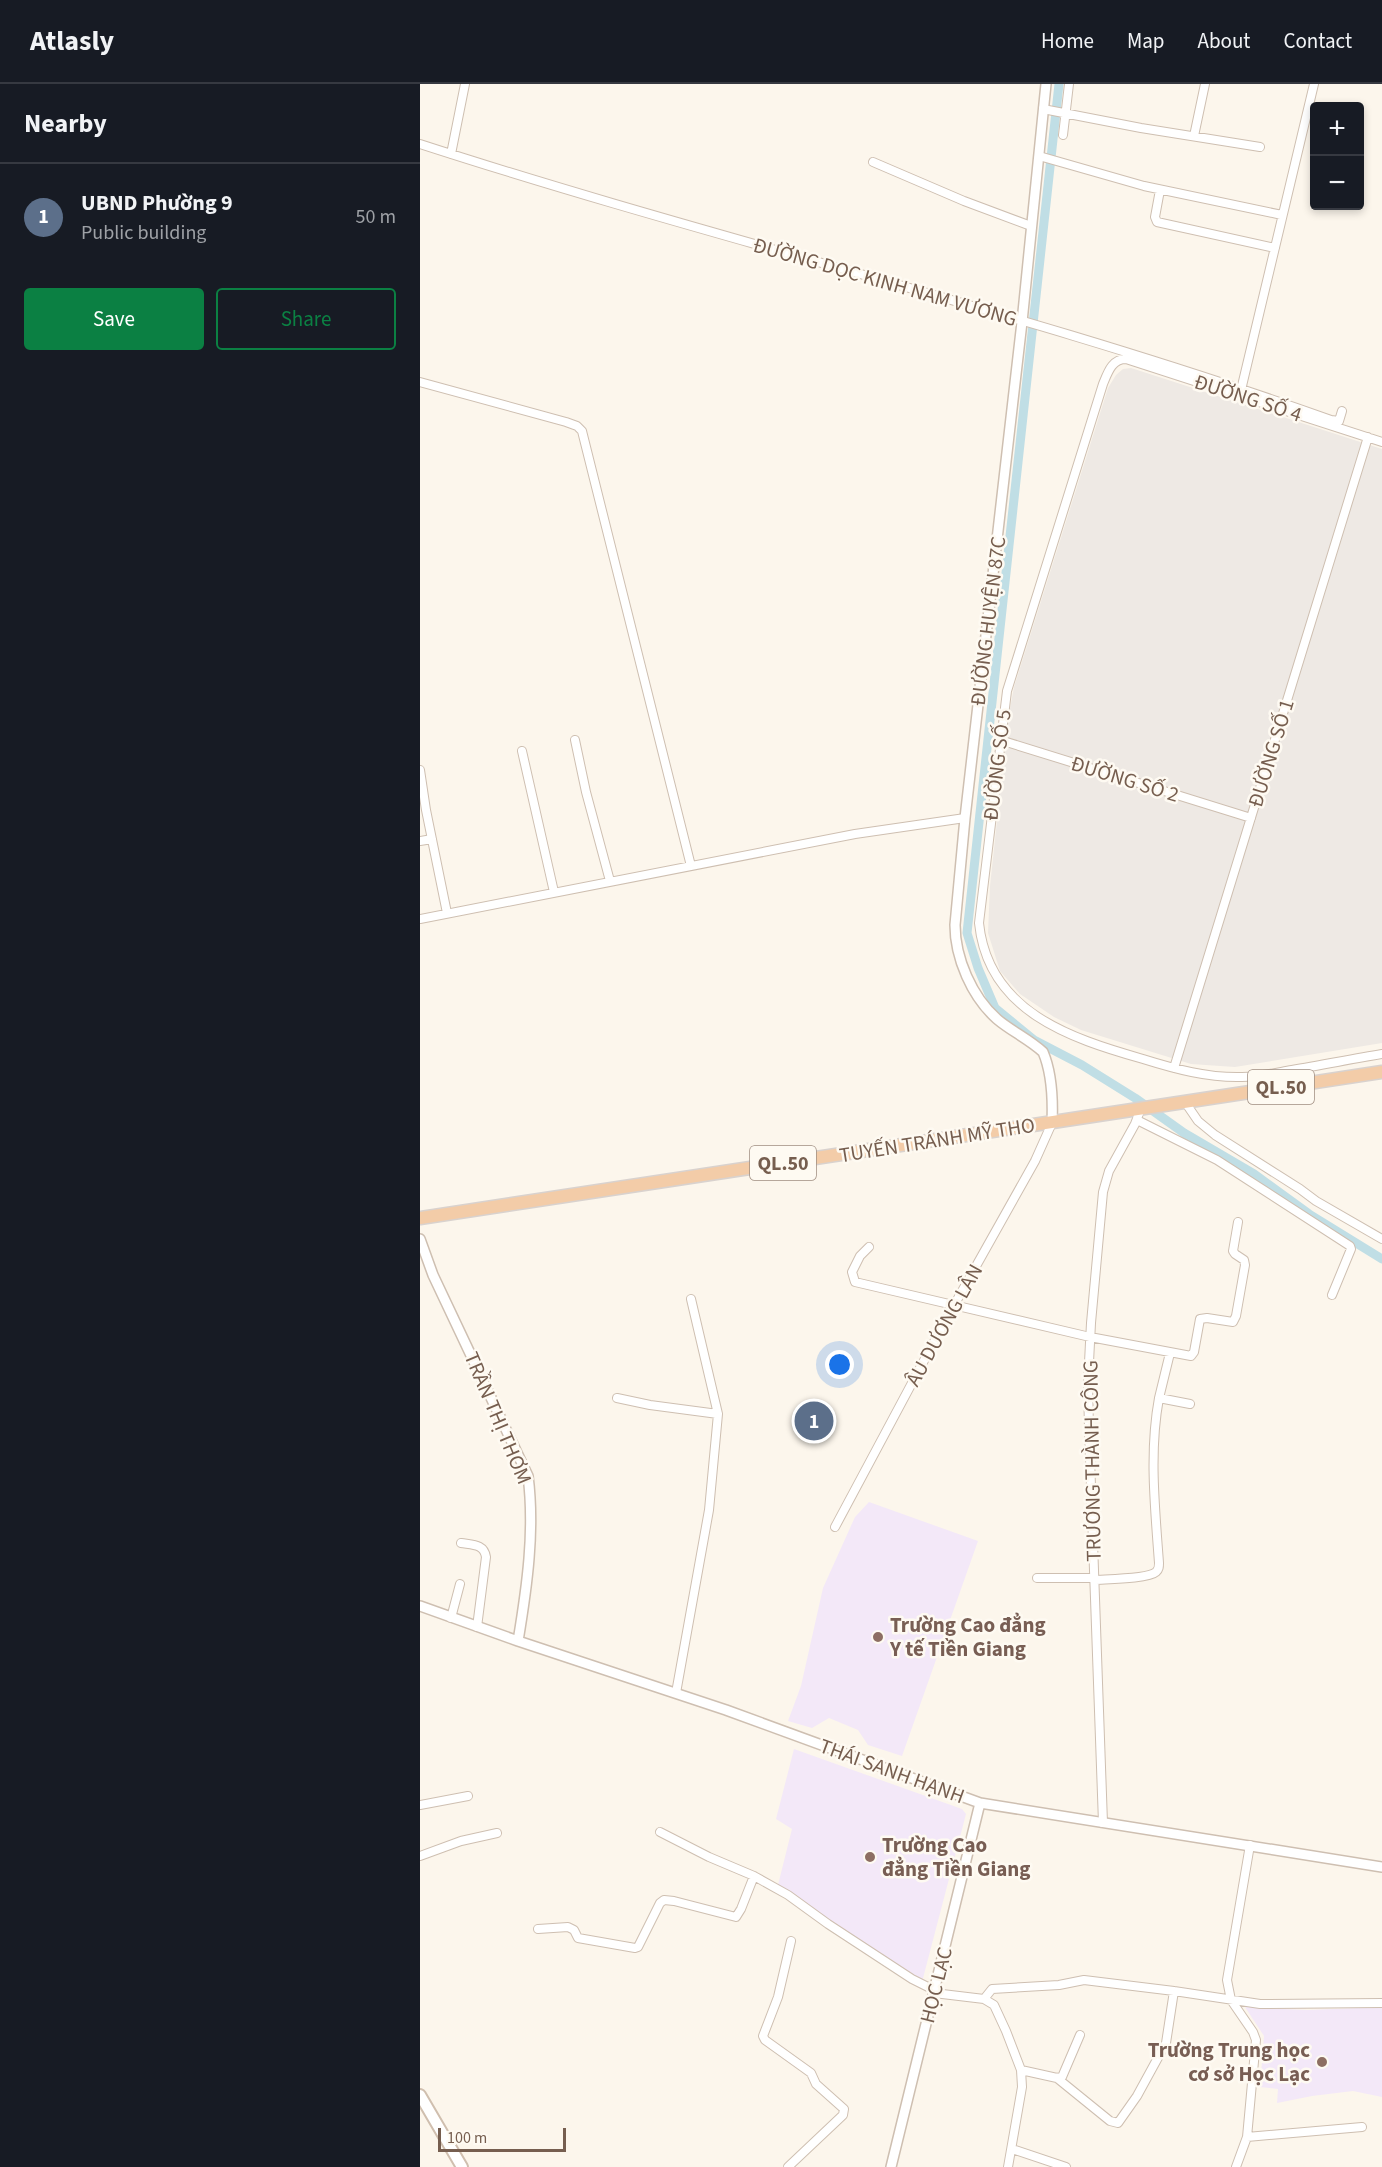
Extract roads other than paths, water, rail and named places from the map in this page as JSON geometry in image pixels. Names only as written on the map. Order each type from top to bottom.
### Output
[{"type":"highway","name":"TUYẾN TRÁNH MỸ THO","points":[[420,1218],[1052,1123],[1141,1112],[1182,1102],[1382,1072]]},
{"type":"main road","points":[[420,2095],[462,2167]]},
{"type":"street","points":[[451,154],[465,84]]},
{"type":"street","name":"ĐƯỜNG HUYỆN 87C","points":[[1046,84],[1042,157],[1031,226],[1026,323],[964,818],[955,925],[959,954],[971,984],[990,1012],[1042,1052],[1046,1060],[1053,1102],[1052,1123]]},
{"type":"street","points":[[1063,135],[1063,112],[1069,84]]},
{"type":"street","points":[[1194,136],[1205,84]]},
{"type":"street","points":[[1241,390],[1314,84]]},
{"type":"street","points":[[1046,110],[1260,147]]},
{"type":"street","name":"ĐƯỜNG DỌC KINH NAM VƯƠNG","points":[[420,144],[611,203],[1038,326],[1331,420],[1339,421],[1342,411]]},
{"type":"street","points":[[1042,157],[1160,190],[1282,215]]},
{"type":"street","points":[[873,162],[964,201],[1031,226]]},
{"type":"street","points":[[1160,190],[1156,222],[1275,248]]},
{"type":"street","name":"ĐƯỜNG SỐ 4","points":[[1114,363],[1120,359],[1126,359],[1382,442]]},
{"type":"street","name":"ĐƯỜNG SỐ 5","points":[[1114,363],[1103,384],[1004,703],[979,923],[984,949],[991,966],[1022,1006],[1056,1030],[1103,1048],[1174,1068],[1230,1077],[1265,1074],[1382,1054]]},
{"type":"street","points":[[420,382],[567,422],[582,431],[691,866]]},
{"type":"street","name":"ĐƯỜNG SỐ 1","points":[[1174,1068],[1368,437]]},
{"type":"street","points":[[575,740],[589,804],[610,881]]},
{"type":"street","name":"ĐƯỜNG SỐ 2","points":[[1000,740],[1251,818]]},
{"type":"street","points":[[522,751],[554,892]]},
{"type":"street","points":[[420,770],[421,787],[447,913]]},
{"type":"street","points":[[420,918],[855,834],[964,818]]},
{"type":"street","points":[[420,841],[432,839]]},
{"type":"street","points":[[1265,1074],[1266,1089]]},
{"type":"street","points":[[1182,1102],[1198,1121],[1215,1135],[1316,1201],[1382,1239]]},
{"type":"street","points":[[1141,1112],[1350,1246],[1351,1249],[1332,1294]]},
{"type":"street","name":"TRƯƠNG THÀNH CÔNG","points":[[1103,1823],[1088,1382],[1090,1337],[1106,1179],[1141,1112]]},
{"type":"street","name":"ÂU DƯƠNG LÂN","points":[[835,1527],[953,1306],[1035,1161],[1052,1123]]},
{"type":"street","points":[[869,1247],[860,1256],[852,1272],[855,1282],[1090,1337],[1191,1356],[1202,1318],[1233,1322],[1238,1307],[1245,1265],[1244,1260],[1233,1251],[1238,1222]]},
{"type":"street","name":"TRẦN THỊ THƠM","points":[[420,1239],[434,1275],[528,1476],[531,1497],[527,1590],[518,1641]]},
{"type":"street","points":[[676,1693],[709,1510],[718,1414],[691,1299]]},
{"type":"street","points":[[1037,1578],[1132,1578],[1154,1574],[1159,1568],[1154,1426],[1170,1353]]},
{"type":"street","points":[[617,1398],[650,1406],[718,1414]]},
{"type":"street","points":[[1159,1398],[1190,1404]]},
{"type":"street","points":[[461,1543],[482,1547],[485,1550],[477,1627]]},
{"type":"street","points":[[451,1617],[460,1584]]},
{"type":"street","name":"THÁI SANH HẠNH","points":[[420,1606],[676,1693],[981,1803],[1382,1867]]},
{"type":"street","points":[[420,1805],[468,1796]]},
{"type":"street","name":"HỌC LẠC","points":[[891,2167],[981,1803]]},
{"type":"street","points":[[660,1832],[709,1857],[754,1875],[934,1992],[984,1999],[994,2005],[1021,2070],[1022,2087],[1008,2167]]},
{"type":"street","points":[[420,1856],[461,1841],[497,1833]]},
{"type":"street","points":[[1236,2167],[1247,2137],[1256,2040],[1231,2000],[1227,1974],[1250,1845]]},
{"type":"street","points":[[538,1929],[568,1927],[574,1930],[578,1938],[635,1948],[638,1947],[660,1903],[664,1900],[736,1917],[739,1915],[754,1875]]},
{"type":"street","points":[[788,2167],[843,2115],[844,2109],[816,2084],[811,2073],[765,2040],[763,2036],[778,1997],[791,1941]]},
{"type":"street","points":[[984,1999],[992,1989],[1059,1985],[1084,1980],[1284,2005],[1382,2003]]},
{"type":"street","points":[[1021,2070],[1057,2078],[1101,2114],[1114,2123],[1118,2123],[1137,2096],[1166,2043],[1174,1991]]},
{"type":"street","points":[[1057,2078],[1062,2076],[1080,2036]]},
{"type":"street","points":[[1247,2137],[1362,2127]]},
{"type":"street","points":[[1012,2149],[1066,2167]]},
{"type":"waterway","points":[[1059,84],[967,933],[978,968],[995,1008],[1034,1040],[1082,1065],[1135,1098],[1184,1133],[1254,1174],[1309,1214],[1382,1259]]},
{"type":"place","name":"UBND Phường 9","points":[[814,1421]]},
{"type":"place","name":"Trường Cao đẳng Y tế Tiền Giang","points":[[878,1637]]},
{"type":"place","name":"Trường Cao đẳng Tiền Giang","points":[[870,1857]]},
{"type":"place","name":"Trường Trung học cơ sở Học Lạc","points":[[1322,2062]]}]
